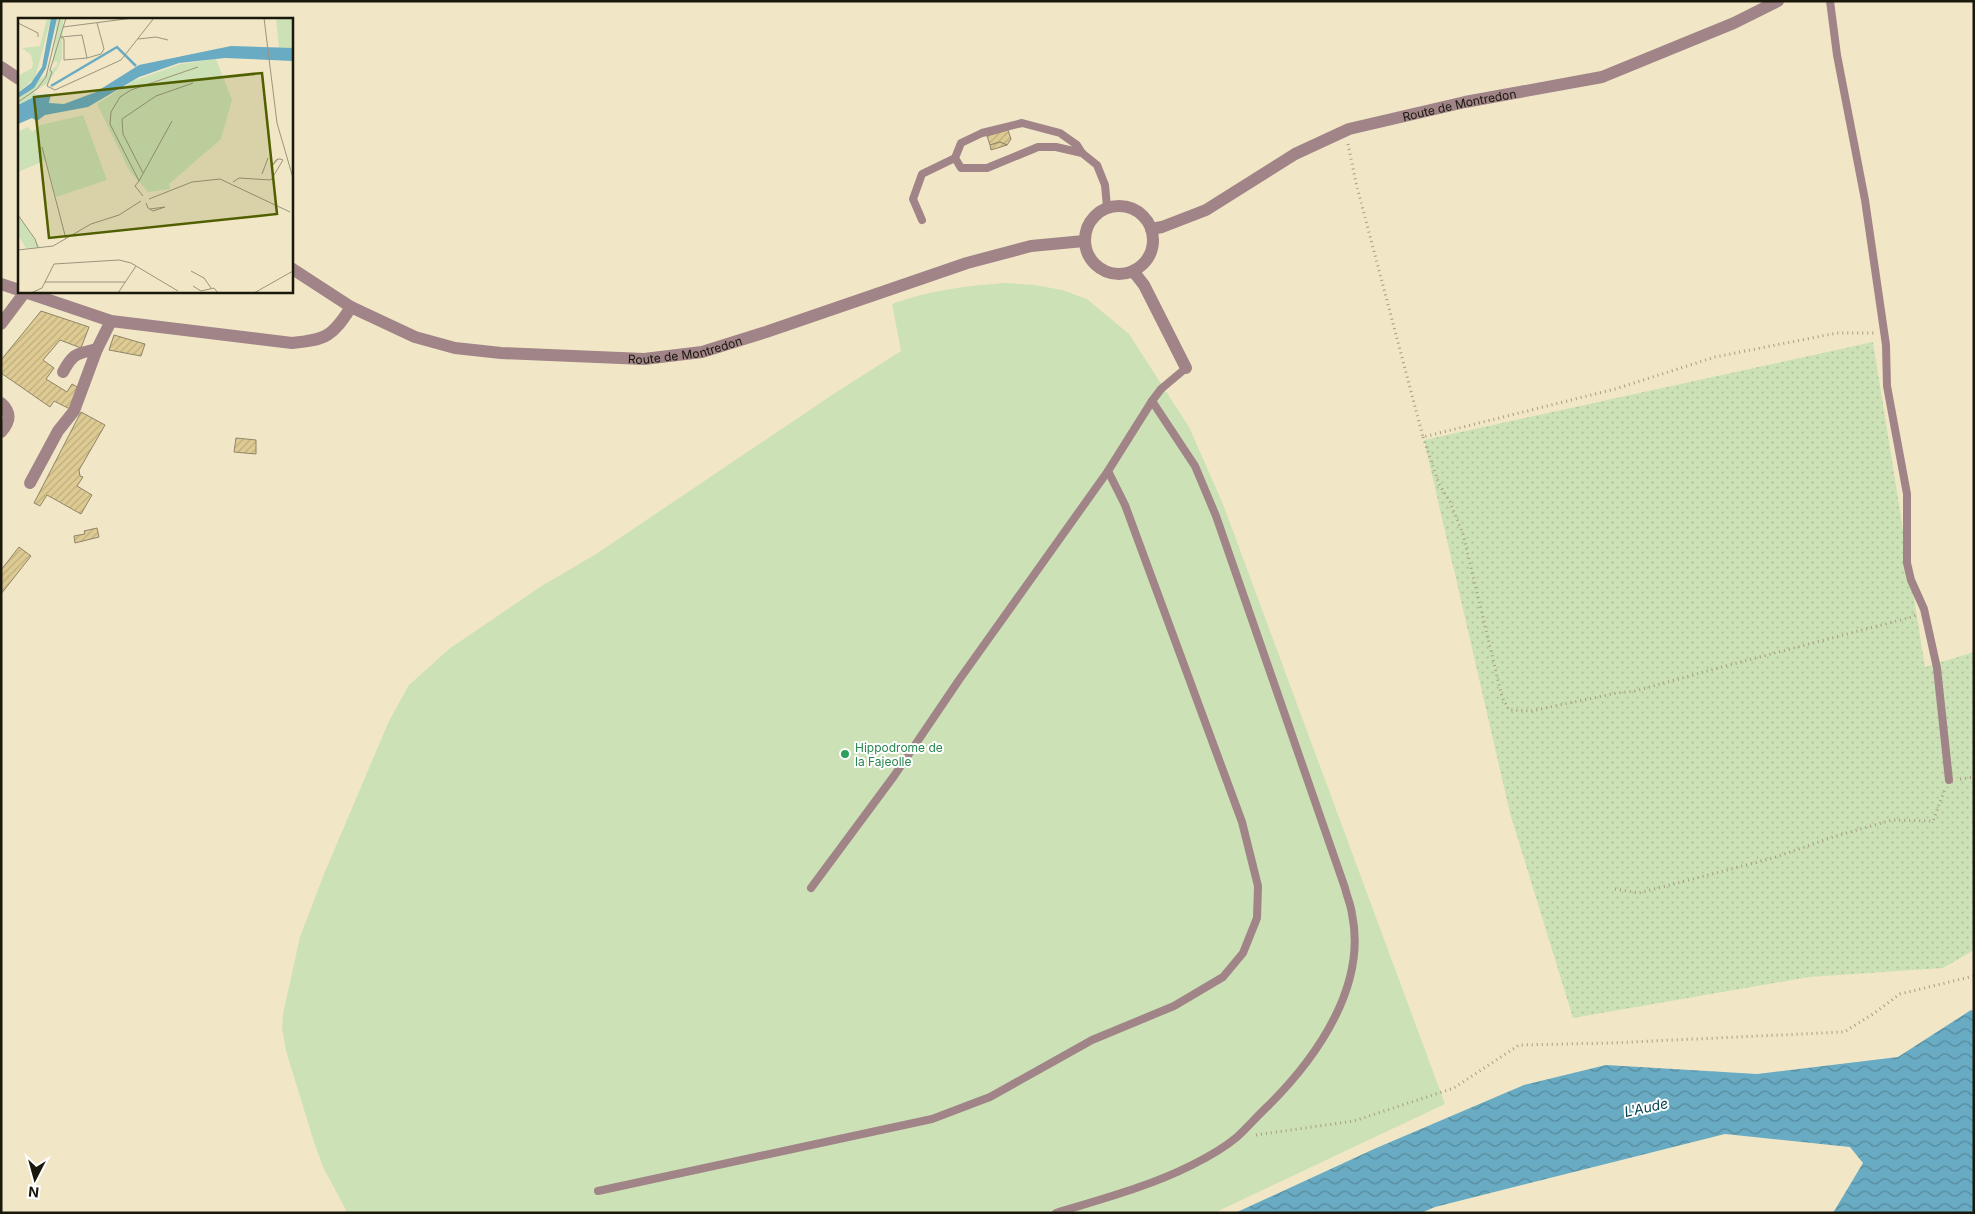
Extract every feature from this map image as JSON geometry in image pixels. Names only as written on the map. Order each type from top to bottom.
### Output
[{"type":"street","name":"Route de Montredon","points":[[1151,229],[1206,210],[1295,154],[1345,130],[1465,102],[1602,77],[1734,23],[1778,1]]},
{"type":"street","points":[[1,67],[18,78]]},
{"type":"street","points":[[1120,205],[1138,210],[1149,222],[1151,229],[1154,236],[1151,254],[1147,260],[1133,271],[1117,274],[1101,270],[1092,262],[1085,249],[1085,229],[1095,214],[1108,206],[1120,205]]},
{"type":"street","name":"Route de Montredon","points":[[292,269],[351,308],[415,338],[455,348],[501,354],[644,359],[702,352],[967,263],[1031,246],[1084,241]]},
{"type":"street","points":[[1133,271],[1144,285],[1186,368]]},
{"type":"street","points":[[1,284],[18,290]]},
{"type":"street","points":[[1,324],[21,292]]},
{"type":"street","points":[[25,292],[111,321],[292,343],[312,342],[328,336],[339,326],[351,308]]},
{"type":"street","points":[[30,483],[58,431],[74,411],[97,349],[111,321]]},
{"type":"street","points":[[63,372],[71,358],[79,353],[97,349]]},
{"type":"street","points":[[1,403],[9,415],[9,422],[1,432]]},
{"type":"lane","points":[[1830,1],[1837,55],[1865,200],[1884,333],[1887,386],[1908,494],[1907,563],[1911,580],[1924,609],[1936,668],[1949,780]]},
{"type":"lane","points":[[922,220],[913,199],[922,174],[955,158],[961,143],[982,133],[1022,123],[1060,133],[1077,145],[1082,153],[1097,165],[1105,185],[1108,206]]},
{"type":"lane","points":[[955,158],[961,168],[987,168],[1038,147],[1056,147],[1082,153]]},
{"type":"lane","points":[[811,888],[894,776],[959,680],[1108,470],[1152,401],[1161,389],[1186,368]]},
{"type":"lane","points":[[1056,1213],[1141,1188],[1193,1164],[1236,1138],[1293,1080],[1332,1024],[1350,975],[1354,948],[1353,915],[1216,516],[1195,466],[1152,401]]},
{"type":"lane","points":[[598,1191],[932,1118],[990,1097],[1092,1040],[1174,1006],[1223,976],[1243,953],[1257,918],[1258,886],[1242,822],[1125,505],[1108,470]]},
{"type":"path","points":[[1345,130],[1356,183],[1423,437],[1439,484],[1450,502],[1463,534],[1502,697],[1509,710],[1531,711],[1617,693],[1636,692],[1733,664],[1912,617],[1924,609]]},
{"type":"path","points":[[1423,437],[1615,389],[1715,357],[1837,333],[1884,333]]},
{"type":"path","points":[[1615,889],[1639,893],[1773,858],[1836,836],[1892,820],[1933,821],[1949,780]]},
{"type":"path","points":[[1236,1138],[1354,1121],[1454,1088],[1519,1045],[1610,1043],[1844,1032],[1900,994],[1974,976]]},
{"type":"green space","name":"Hippodrome de la Fajeolle","points":[[1005,283],[1035,285],[1062,290],[1087,299],[1129,334],[1189,427],[1223,504],[1445,1104],[1214,1213],[344,1213],[346,1210],[323,1167],[314,1142],[286,1051],[282,1028],[283,1014],[300,937],[324,874],[389,721],[409,685],[449,649],[540,587],[596,554],[835,393],[901,351],[892,304],[948,289]]},
{"type":"green space","points":[[1873,342],[1925,667],[1974,652],[1974,950],[1943,968],[1809,977],[1573,1018],[1510,813],[1424,440]]},
{"type":"water","name":"L'Aude","points":[[1971,1010],[1974,1011],[1974,1213],[1833,1213],[1863,1163],[1850,1147],[1725,1134],[1435,1207],[1421,1213],[1235,1213],[1374,1149],[1524,1085],[1606,1065],[1757,1074],[1898,1057]]},
{"type":"building","points":[[1008,130],[1011,139],[1007,145],[1000,142],[990,145],[987,136]]},
{"type":"building","points":[[1000,142],[1007,145],[991,150],[990,145]]},
{"type":"building","points":[[41,311],[89,327],[81,348],[60,340],[43,360],[54,368],[46,379],[67,392],[72,384],[79,388],[70,409],[54,401],[50,407],[1,373],[1,360]]},
{"type":"building","points":[[114,335],[145,344],[141,356],[109,350]]},
{"type":"building","points":[[81,412],[105,425],[79,470],[80,476],[83,477],[77,486],[92,495],[81,514],[47,495],[40,506],[34,503]]},
{"type":"building","points":[[236,438],[256,440],[256,454],[234,452]]},
{"type":"building","points":[[97,528],[99,537],[75,543],[74,536],[85,534],[84,531]]},
{"type":"building","points":[[19,547],[31,556],[1,594],[1,570]]},
{"type":"place","name":"Hippodrome de la Fajeolle","points":[[845,754]]}]
